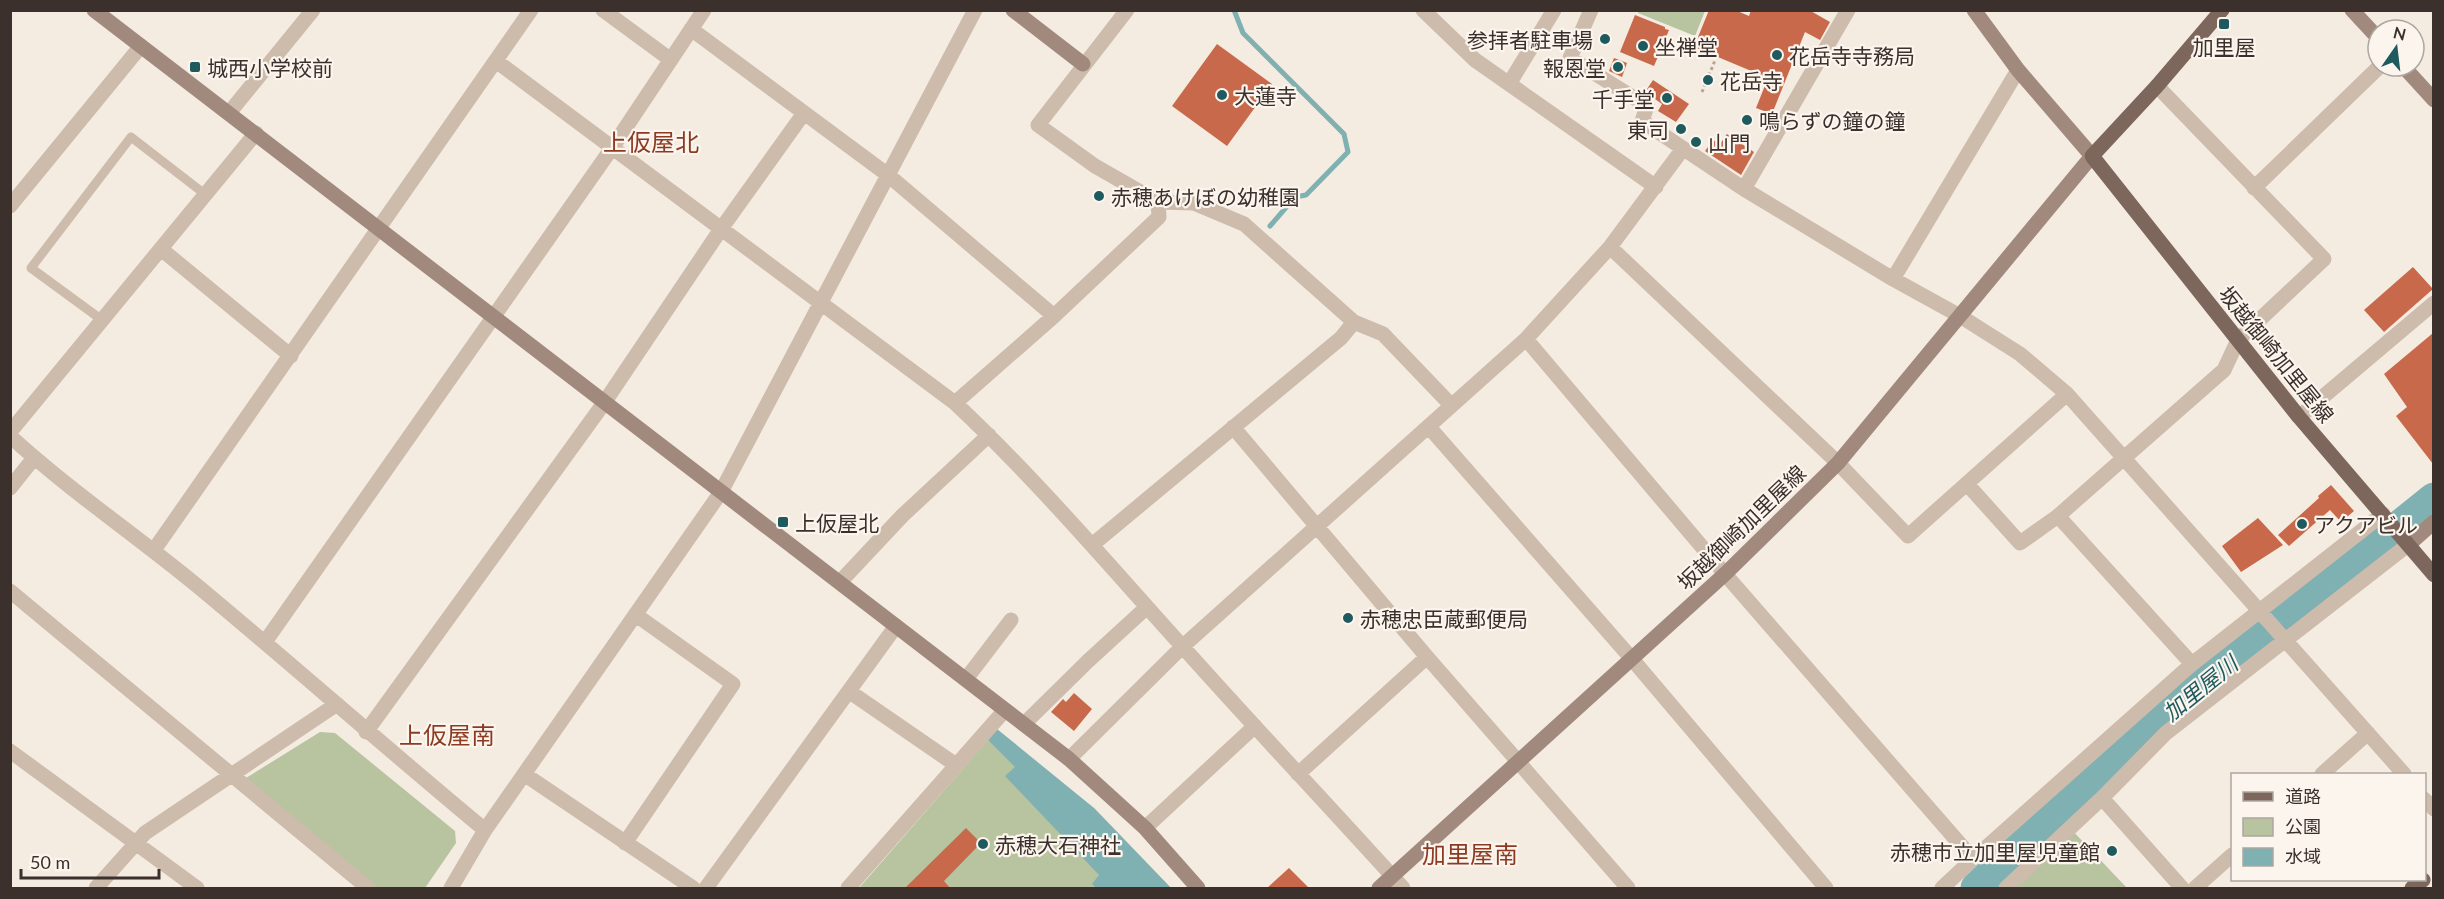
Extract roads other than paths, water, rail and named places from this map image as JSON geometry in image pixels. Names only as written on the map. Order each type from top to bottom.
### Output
[{"type":"main road","name":"坂越御崎加里屋線","points":[[2222,10],[2157,86],[2092,156],[2299,417],[2433,574]]},
{"type":"street","points":[[94,10],[1069,759],[1145,828],[1198,888]]},
{"type":"street","points":[[229,112],[313,10]]},
{"type":"street","points":[[154,550],[531,10]]},
{"type":"street","points":[[603,10],[671,60]]},
{"type":"street","points":[[265,642],[612,148],[704,10]]},
{"type":"street","points":[[451,888],[485,830],[721,492],[975,10]]},
{"type":"street","points":[[1012,10],[1083,64]]},
{"type":"street","points":[[1127,10],[1038,125],[1095,166],[1158,202],[1194,203],[1244,224],[1354,322],[1383,334],[1451,405]]},
{"type":"street","points":[[1423,10],[1475,60],[1656,187]]},
{"type":"street","points":[[1509,84],[1554,10]]},
{"type":"street","points":[[1591,10],[1570,58],[1647,106],[1642,121],[1682,150],[2020,354],[2067,394],[2261,610],[2403,773]]},
{"type":"street","points":[[1744,189],[1848,10]]},
{"type":"street","points":[[2352,10],[2366,25]]},
{"type":"street","points":[[1981,15],[2018,70],[2092,156]]},
{"type":"street","points":[[691,29],[888,175],[1054,316]]},
{"type":"street","points":[[10,206],[141,46]]},
{"type":"street","points":[[496,61],[955,403],[989,435],[1092,545],[1182,647],[1404,888]]},
{"type":"street","points":[[1893,279],[2018,70]]},
{"type":"street","points":[[2254,188],[2368,78]]},
{"type":"street","points":[[2414,78],[2433,100]]},
{"type":"street","points":[[1967,484],[2020,543],[2058,516],[2224,370],[2238,340],[2324,259],[2157,86]]},
{"type":"street","points":[[366,732],[604,403],[721,229],[804,113]]},
{"type":"street","points":[[256,134],[10,434],[34,458],[154,550],[265,642],[366,732],[485,830]]},
{"type":"street","points":[[1069,759],[1182,647],[1526,339],[1610,247],[1682,150]]},
{"type":"street","name":"坂越御崎加里屋線","points":[[1379,888],[1725,574],[1838,463],[2092,156]]},
{"type":"street","points":[[955,403],[1054,316],[1159,217],[1158,202]]},
{"type":"street","points":[[1610,247],[1838,463],[1908,536],[2067,394]]},
{"type":"street","points":[[160,249],[291,356]]},
{"type":"street","points":[[2299,417],[2433,303]]},
{"type":"street","points":[[1092,545],[1341,338],[1354,322]]},
{"type":"street","points":[[1526,339],[1725,574],[1972,859]]},
{"type":"street","points":[[1233,427],[1427,657],[1628,888]]},
{"type":"street","points":[[1429,427],[1632,659],[1826,888]]},
{"type":"street","points":[[840,582],[902,516],[989,435]]},
{"type":"street","points":[[10,488],[34,458]]},
{"type":"street","points":[[1942,888],[2192,664],[2383,514]]},
{"type":"street","points":[[2058,516],[2192,664]]},
{"type":"street","points":[[2006,888],[2102,798],[2166,733],[2409,544],[2433,522]]},
{"type":"street","points":[[10,591],[368,888]]},
{"type":"street","points":[[1024,724],[1147,607]]},
{"type":"street","points":[[625,843],[733,684],[636,615]]},
{"type":"street","points":[[966,679],[1011,620]]},
{"type":"street","points":[[706,888],[896,626]]},
{"type":"street","points":[[1298,774],[1427,657]]},
{"type":"street","points":[[850,692],[956,765]]},
{"type":"street","points":[[96,888],[145,833],[337,704]]},
{"type":"street","points":[[848,888],[1005,710]]},
{"type":"street","points":[[1145,828],[1255,726]]},
{"type":"street","points":[[2323,773],[2368,733]]},
{"type":"street","points":[[10,751],[197,888]]},
{"type":"street","points":[[524,774],[693,888]]},
{"type":"street","points":[[2102,798],[2182,888]]},
{"type":"street","points":[[2195,888],[2231,856]]},
{"type":"lane","points":[[102,320],[31,268],[131,137],[206,195]]},
{"type":"water","points":[[997,729],[1094,808],[1171,888],[1096,888],[1092,884],[1099,875],[1005,776],[1015,767],[988,740]]},
{"type":"waterway","points":[[1234,10],[1243,33],[1344,134],[1348,152],[1306,195],[1295,197],[1270,226]]},
{"type":"waterway","name":"加里屋川","points":[[1977,888],[2135,740],[2434,499]]},
{"type":"place","name":"加里屋","points":[[2224,24]]},
{"type":"place","name":"参拝者駐車場","points":[[1605,39]]},
{"type":"place","name":"坐禅堂","points":[[1643,46]]},
{"type":"place","name":"花岳寺寺務局","points":[[1777,55]]},
{"type":"place","name":"城西小学校前","points":[[195,67]]},
{"type":"place","name":"報恩堂","points":[[1618,67]]},
{"type":"place","name":"花岳寺","points":[[1708,80]]},
{"type":"place","name":"大蓮寺","points":[[1222,95]]},
{"type":"place","name":"千手堂","points":[[1667,98]]},
{"type":"place","name":"鳴らずの鐘の鐘","points":[[1747,120]]},
{"type":"place","name":"東司","points":[[1681,129]]},
{"type":"place","name":"山門","points":[[1696,142]]},
{"type":"place","name":"赤穂あけぼの幼稚園","points":[[1099,196]]},
{"type":"place","name":"上仮屋北","points":[[783,522]]},
{"type":"place","name":"アクアビル","points":[[2302,524]]},
{"type":"place","name":"赤穂忠臣蔵郵便局","points":[[1348,618]]},
{"type":"place","name":"赤穂大石神社","points":[[983,844]]},
{"type":"place","name":"赤穂市立加里屋児童館","points":[[2112,851]]},
{"type":"district","name":"上仮屋北","points":[[651,141]]},
{"type":"district","name":"上仮屋南","points":[[447,734]]},
{"type":"district","name":"加里屋南","points":[[1470,853]]}]
